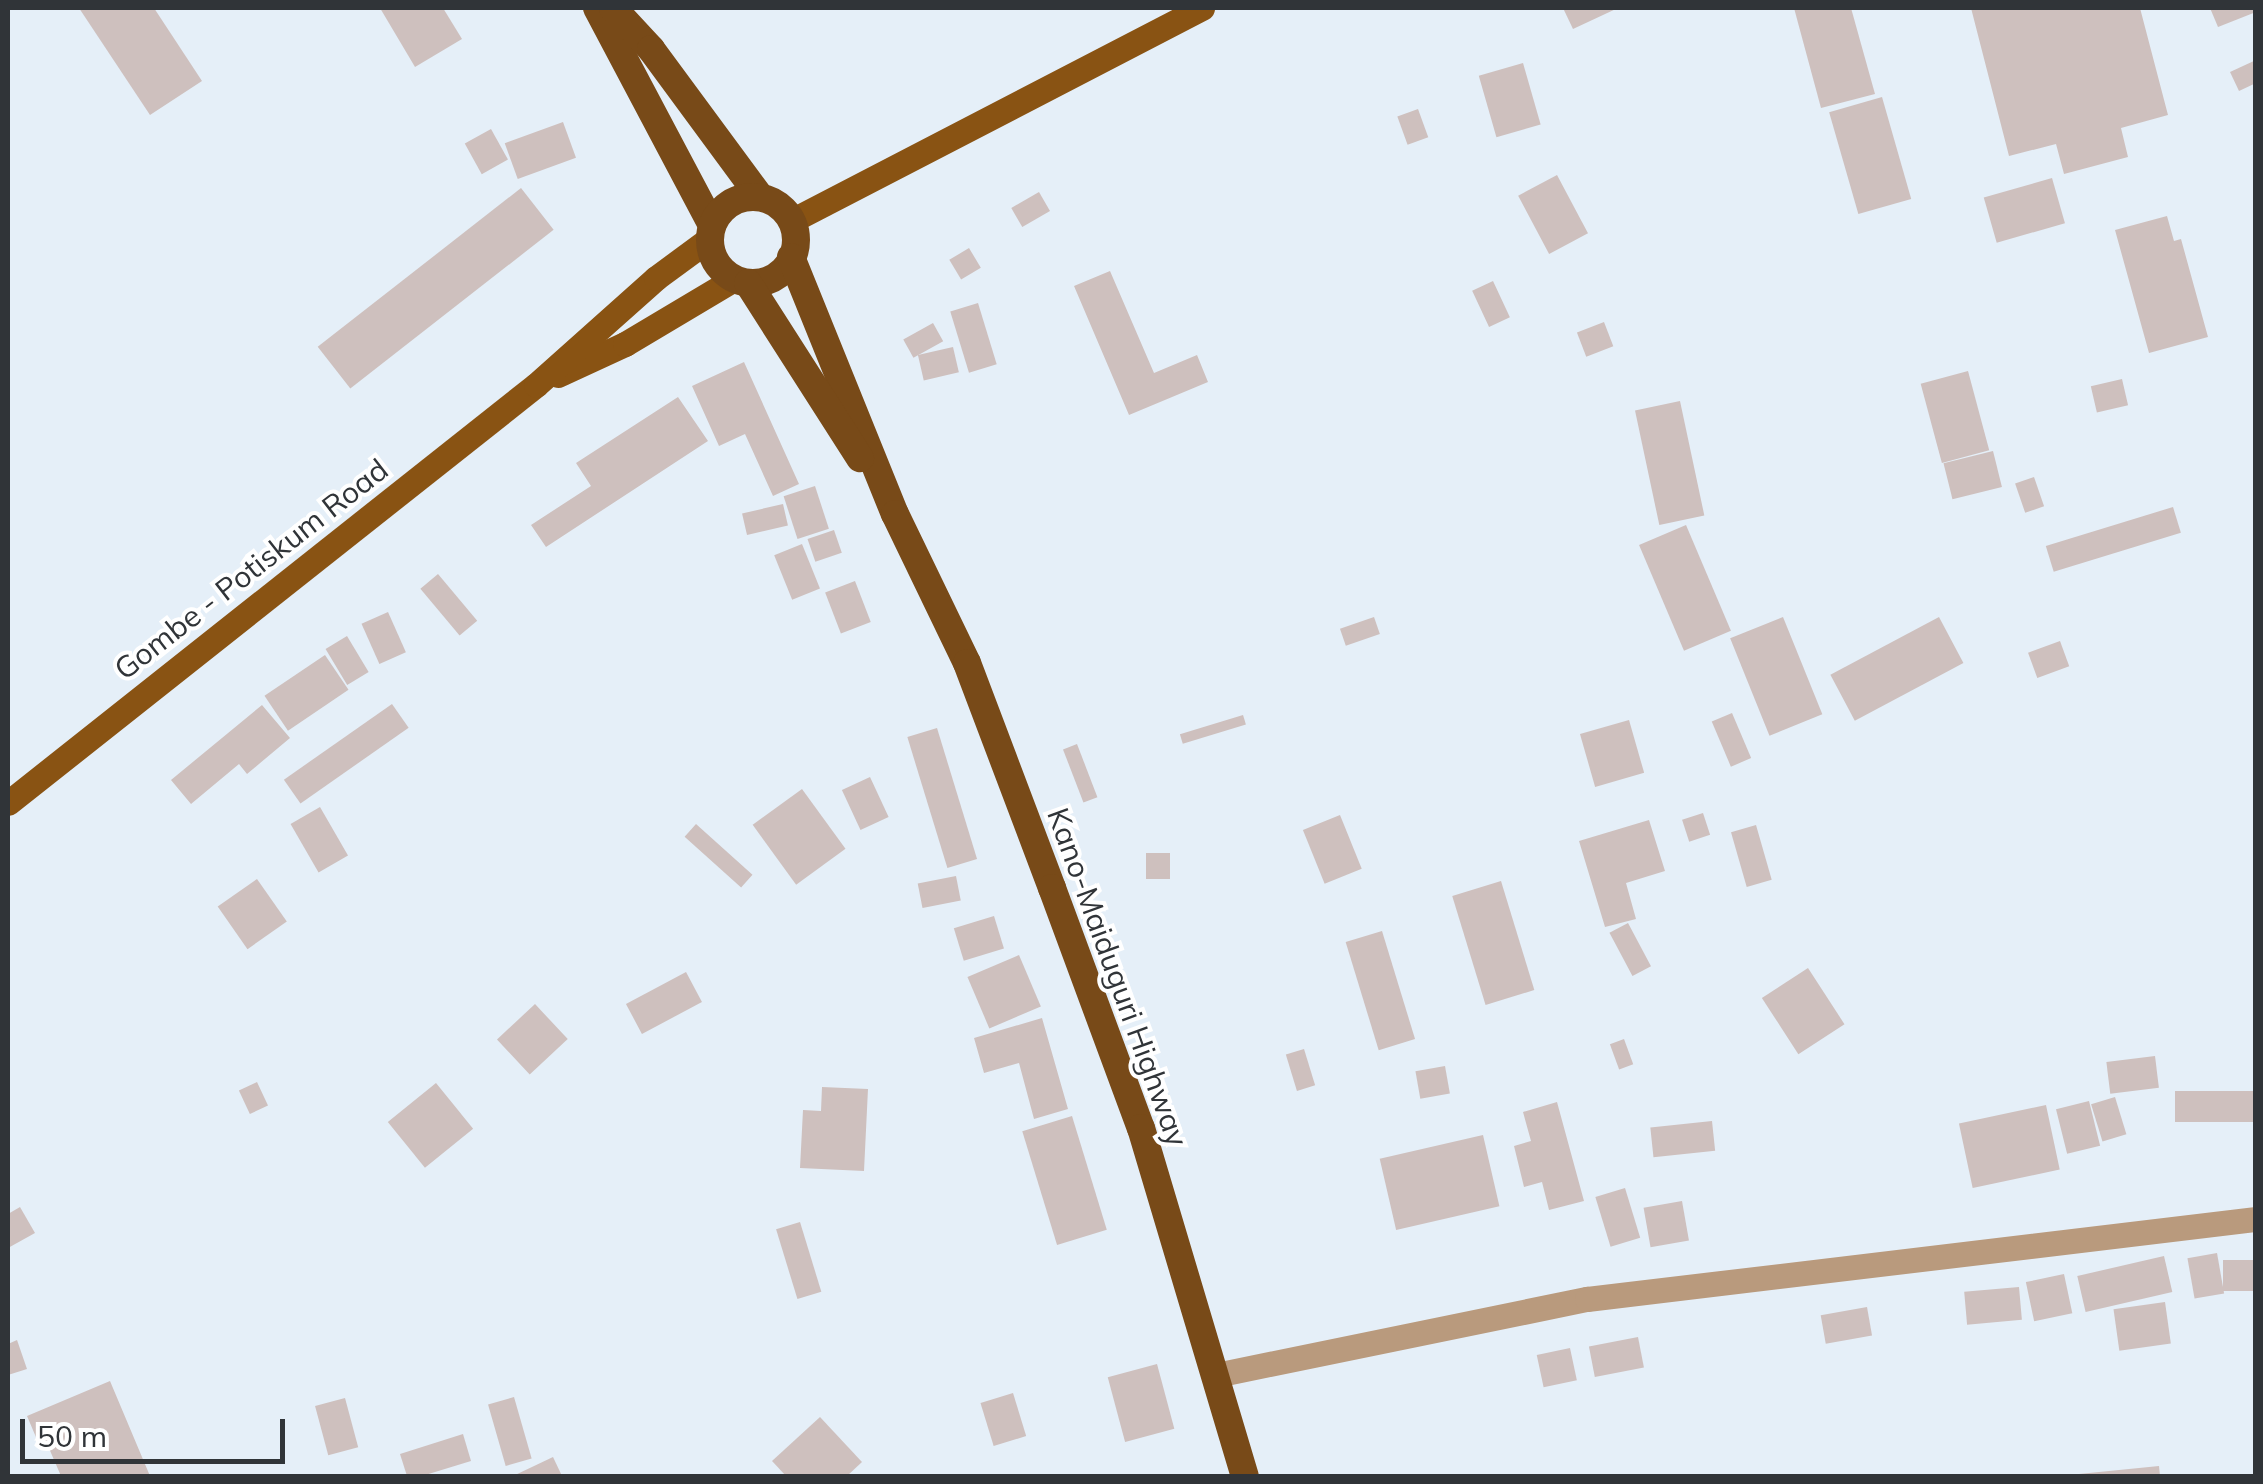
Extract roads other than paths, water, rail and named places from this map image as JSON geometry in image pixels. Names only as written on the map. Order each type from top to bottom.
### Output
[{"type":"highway","points":[[598,8],[711,232],[720,267],[741,281],[776,276],[791,257],[796,236],[791,221],[782,208],[760,197],[651,49],[613,8]]},
{"type":"highway","points":[[711,232],[731,202],[760,197]]},
{"type":"highway","name":"Kano-Maiduguri Highway","points":[[791,257],[895,514],[967,662],[1052,888],[1141,1128],[1245,1476]]},
{"type":"highway","name":"Kano-Maiduguri Highway","points":[[741,281],[895,514]]},
{"type":"main road","points":[[791,221],[1202,8]]},
{"type":"main road","name":"Gombe - Potiskum Road","points":[[8,803],[536,385],[711,232]]},
{"type":"main road","name":"Gombe - Potiskum Road","points":[[536,385],[625,344],[741,281]]},
{"type":"street","points":[[1216,1375],[1587,1299],[2256,1219]]}]
